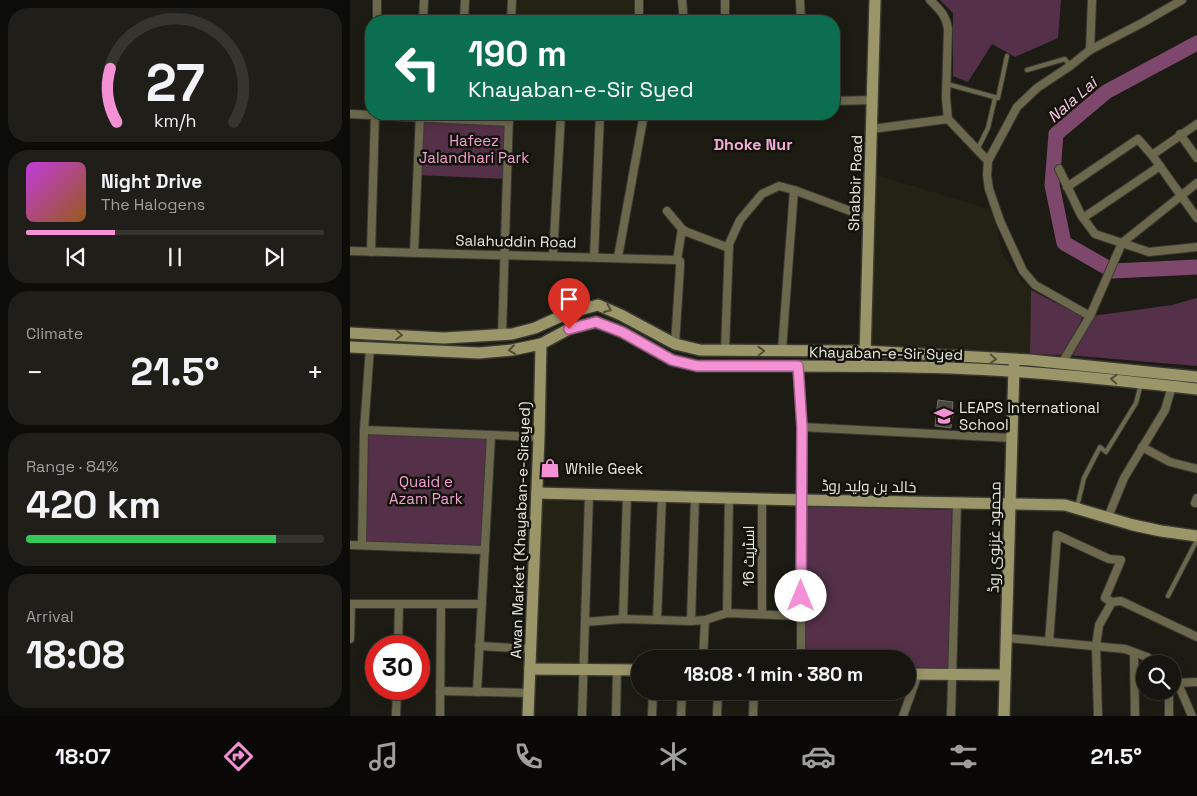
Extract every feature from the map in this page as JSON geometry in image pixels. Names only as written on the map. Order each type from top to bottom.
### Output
[{"type":"street","points":[[377,0],[377,15]]},
{"type":"street","points":[[423,15],[424,0]]},
{"type":"street","points":[[464,15],[465,0]]},
{"type":"street","points":[[511,15],[512,0]]},
{"type":"street","points":[[639,0],[639,15]]},
{"type":"street","points":[[682,0],[683,15]]},
{"type":"street","points":[[725,0],[725,15]]},
{"type":"street","points":[[800,0],[801,15]]},
{"type":"street","name":"Shabbir Road","points":[[865,366],[875,0]]},
{"type":"street","points":[[930,0],[947,19],[949,43],[946,98],[948,119],[988,161]]},
{"type":"street","points":[[1090,50],[1092,0]]},
{"type":"street","points":[[1091,313],[1035,285],[1022,271],[1000,221],[990,189],[987,175],[988,161],[1017,107],[1037,88],[1090,50],[1182,0]]},
{"type":"street","points":[[840,101],[872,100]]},
{"type":"street","points":[[350,114],[365,114]]},
{"type":"street","points":[[872,129],[948,119]]},
{"type":"street","points":[[372,252],[375,120]]},
{"type":"street","points":[[414,252],[420,120]]},
{"type":"street","points":[[502,335],[509,120]]},
{"type":"street","points":[[553,256],[561,120]]},
{"type":"street","points":[[594,256],[600,120]]},
{"type":"street","points":[[618,257],[643,120]]},
{"type":"street","points":[[1152,155],[1197,124]]},
{"type":"street","points":[[1180,134],[1197,158]]},
{"type":"street","points":[[1067,187],[1138,139],[1152,155],[1197,218]]},
{"type":"street","points":[[1083,218],[1160,166]]},
{"type":"street","points":[[1059,169],[1083,218],[1095,234],[1121,247],[1149,252],[1197,247]]},
{"type":"street","points":[[1062,363],[1091,313],[1121,247],[1197,183]]},
{"type":"street","points":[[725,351],[729,244],[740,220],[762,194],[779,186],[853,212],[869,220]]},
{"type":"street","points":[[782,350],[794,190]]},
{"type":"street","points":[[667,211],[682,229],[729,248]]},
{"type":"street","points":[[675,344],[678,260],[682,229]]},
{"type":"street","name":"Salahuddin Road","points":[[350,251],[594,256],[678,260]]},
{"type":"street","name":"Khayaban-e-Sir Syed","points":[[350,333],[444,338],[512,334],[535,328],[568,313],[598,305],[621,314],[675,344],[700,350],[865,351],[1062,363],[1197,377]]},
{"type":"street","name":"Khayaban-e-Sir Syed","points":[[350,347],[479,353],[512,350],[541,344],[569,329],[596,322],[622,332],[672,360],[697,366],[953,368],[1197,388]]},
{"type":"street","name":"Awan Market (Khayaban-e-Sirsyed)","points":[[528,716],[540,437],[541,344]]},
{"type":"street","points":[[362,545],[364,430],[370,348]]},
{"type":"street","name":"محمود غزنوی روڈ","points":[[1004,716],[1014,360]]},
{"type":"street","points":[[798,366],[802,427],[801,650]]},
{"type":"street","points":[[1108,517],[1124,478],[1165,410],[1172,386]]},
{"type":"street","points":[[802,427],[1011,438]]},
{"type":"street","points":[[364,430],[540,437]]},
{"type":"street","points":[[477,692],[491,435]]},
{"type":"street","points":[[1142,447],[1170,462],[1197,468]]},
{"type":"street","name":"خالد بن ولید روڈ","points":[[537,493],[1065,505],[1161,532],[1197,536]]},
{"type":"street","points":[[582,716],[589,494]]},
{"type":"street","points":[[623,619],[627,495]]},
{"type":"street","points":[[657,620],[662,496]]},
{"type":"street","points":[[691,622],[695,497]]},
{"type":"street","points":[[727,613],[729,498]]},
{"type":"street","name":"اسٹریٹ 16","points":[[762,499],[762,614]]},
{"type":"street","points":[[951,716],[957,503]]},
{"type":"street","points":[[1049,642],[1057,535],[1109,559],[1121,560],[1104,598],[1112,602],[1121,602],[1195,636],[1197,627]]},
{"type":"street","points":[[350,545],[485,550]]},
{"type":"street","points":[[1098,716],[1096,646],[1099,625],[1112,602]]},
{"type":"street","points":[[350,639],[351,604],[482,604]]},
{"type":"street","points":[[399,635],[400,604]]},
{"type":"street","points":[[440,716],[441,604]]},
{"type":"street","points":[[585,622],[623,619],[691,622],[727,613],[800,616]]},
{"type":"street","points":[[703,650],[705,620]]},
{"type":"street","points":[[1006,638],[1125,649],[1141,655]]},
{"type":"street","points":[[479,646],[530,649]]},
{"type":"street","points":[[1134,652],[1135,716]]},
{"type":"street","points":[[530,669],[631,670]]},
{"type":"street","points":[[616,716],[617,670]]},
{"type":"street","points":[[916,674],[1005,675]]},
{"type":"street","points":[[1181,681],[1197,682]]},
{"type":"street","points":[[440,691],[529,693]]},
{"type":"street","points":[[1181,695],[1192,716]]},
{"type":"street","points":[[396,716],[397,700]]},
{"type":"street","points":[[652,716],[653,700]]},
{"type":"street","points":[[682,700],[682,716]]},
{"type":"street","points":[[717,716],[718,700]]},
{"type":"street","points":[[753,716],[754,700]]},
{"type":"street","points":[[903,716],[907,700]]},
{"type":"street","points":[[1168,716],[1169,700]]},
{"type":"lane","points":[[977,150],[988,128],[995,98],[998,98],[1007,56]]},
{"type":"lane","points":[[1027,70],[1065,59],[1070,66]]},
{"type":"lane","points":[[947,84],[995,98]]},
{"type":"lane","points":[[1077,507],[1084,478],[1100,447],[1106,452],[1136,403],[1141,382]]},
{"type":"lane","points":[[1168,596],[1197,540]]},
{"type":"shaded area","points":[[512,0],[639,0],[639,15],[511,15]]},
{"type":"shaded area","points":[[870,173],[992,210],[1003,255],[1031,290],[1030,360],[865,351]]},
{"type":"shaded area","points":[[541,499],[584,503],[580,664],[534,662]]},
{"type":"green space","points":[[940,0],[1061,0],[1058,38],[1015,57],[992,44],[968,82],[953,76],[953,13]]},
{"type":"green space","name":"Hafeez Jalandhari Park","points":[[420,120],[509,122],[507,179],[417,175]]},
{"type":"green space","points":[[1031,290],[1083,317],[1062,355],[1030,354]]},
{"type":"green space","points":[[1197,298],[1197,366],[1068,355],[1092,316],[1172,305]]},
{"type":"green space","name":"Quaid e Azam Park","points":[[364,430],[491,435],[485,550],[362,545]]},
{"type":"green space","points":[[806,506],[952,510],[948,670],[916,669],[916,650],[806,650]]},
{"type":"building","points":[[938,400],[953,402],[951,428],[935,426]]},
{"type":"waterway","name":"Nala Lai","points":[[1197,43],[1106,92],[1056,134],[1052,185],[1064,243],[1113,271],[1197,267]]},
{"type":"place","name":"LEAPS International School","points":[[944,416]]},
{"type":"place","name":"While Geek","points":[[550,468]]},
{"type":"district","name":"Dhoke Nur","points":[[753,144]]},
{"type":"route","points":[[569,329],[596,322],[622,332],[648,348],[684,364],[697,366],[798,366],[802,427],[801,596]]}]
